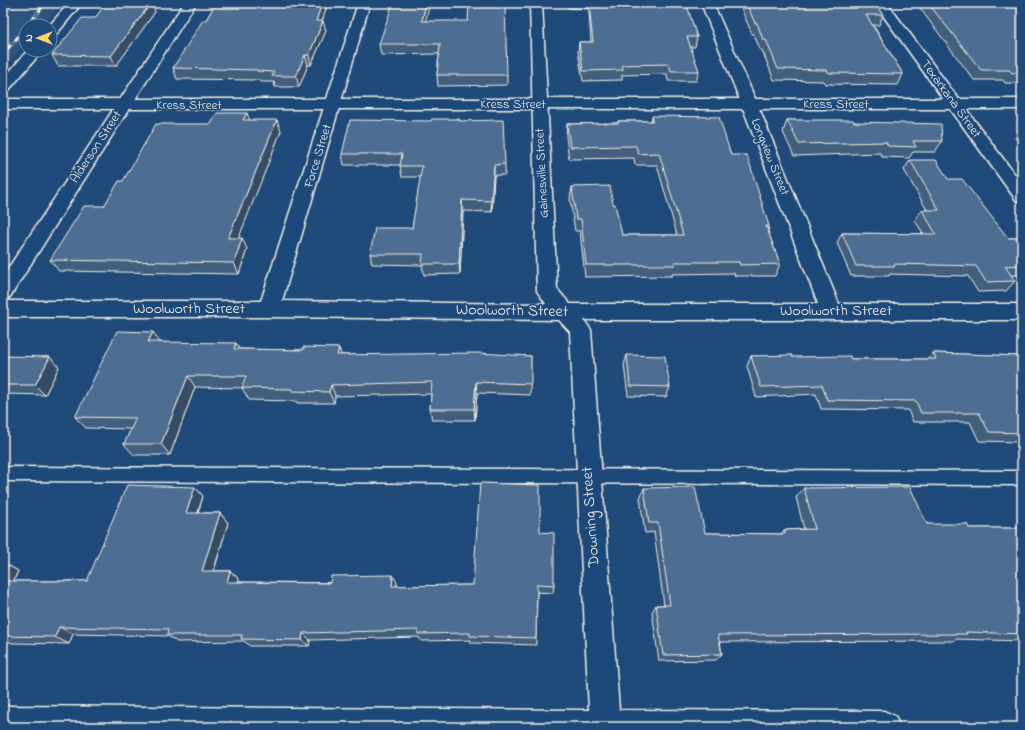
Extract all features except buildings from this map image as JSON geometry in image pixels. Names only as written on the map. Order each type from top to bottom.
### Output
[{"type":"street","points":[[58,24],[76,3]]},
{"type":"street","name":"Alderson Street","points":[[3,292],[190,3]]},
{"type":"street","name":"Force Street","points":[[269,309],[334,104],[364,3]]},
{"type":"street","name":"Gainesville Street","points":[[536,3],[539,104],[548,291],[566,312]]},
{"type":"street","name":"Longview Street","points":[[708,3],[831,311]]},
{"type":"street","name":"Texarkana Street","points":[[880,3],[1022,196]]},
{"type":"street","points":[[3,88],[29,58]]},
{"type":"street","name":"Kress Street","points":[[3,104],[1022,104]]},
{"type":"street","name":"Woolworth Street","points":[[3,309],[269,309],[566,312],[1022,312]]},
{"type":"street","name":"Downing Street","points":[[566,312],[580,330],[605,726]]},
{"type":"street","points":[[3,722],[884,727]]},
{"type":"lane","points":[[3,474],[588,475],[1022,478]]},
{"type":"shaded area","points":[[3,3],[62,3],[48,18],[18,18],[18,52],[3,69]]},
{"type":"railway","points":[[34,18],[45,3]]},
{"type":"railway","points":[[3,54],[18,37]]}]
